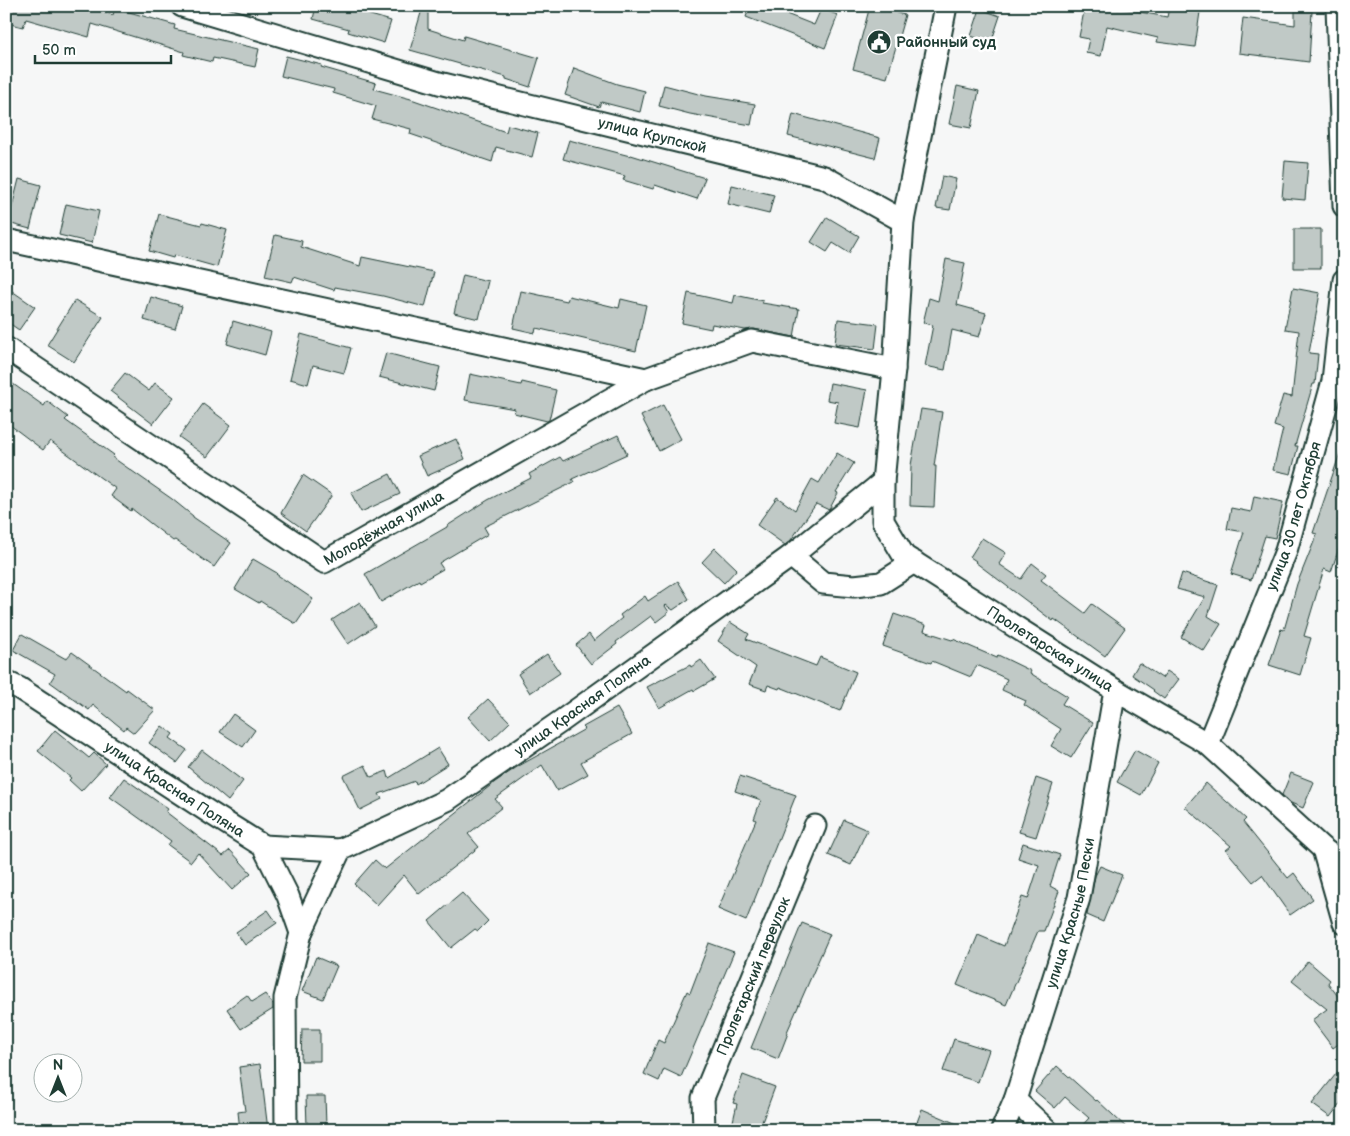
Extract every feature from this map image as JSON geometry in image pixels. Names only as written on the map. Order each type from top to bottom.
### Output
[{"type":"street","name":"улица Крупской","points":[[182,6],[440,83],[824,177],[903,221]]},
{"type":"street","points":[[903,221],[946,6]]},
{"type":"street","points":[[1338,6],[1344,206]]},
{"type":"street","name":"Пролетарская улица","points":[[903,221],[894,369],[883,482],[883,521],[904,556],[1115,690],[1208,744],[1323,849],[1344,864]]},
{"type":"street","points":[[6,240],[646,379]]},
{"type":"street","name":"улица 30 лет Октября","points":[[1208,744],[1286,552],[1333,381],[1344,280]]},
{"type":"street","name":"Молодёжная улица","points":[[6,348],[324,562],[646,379],[752,341],[894,369]]},
{"type":"street","name":"улица Красная Поляна","points":[[340,850],[447,800],[560,722],[791,556],[883,482]]},
{"type":"street","points":[[791,556],[823,584],[854,586],[881,583],[914,562]]},
{"type":"street","name":"улица Красная Поляна","points":[[6,682],[19,688],[263,846]]},
{"type":"street","name":"улица Красные Пески","points":[[1002,1130],[1015,1100],[1080,898],[1115,690]]},
{"type":"street","name":"Пролетарский переулок","points":[[704,1130],[702,1098],[814,826]]},
{"type":"street","points":[[286,1130],[285,998],[301,933],[340,850],[263,846],[288,896],[301,933]]},
{"type":"street","points":[[1323,849],[1344,923]]},
{"type":"street","points":[[1015,1100],[1047,1130]]},
{"type":"building","points":[[6,6],[83,6],[113,15],[115,8],[175,25],[174,29],[259,49],[255,67],[213,58],[212,62],[183,55],[184,52],[92,24],[89,37],[26,19],[23,27],[6,23]]},
{"type":"building","points":[[316,6],[370,6],[367,14],[391,21],[384,43],[348,32],[349,29],[313,19]]},
{"type":"building","points":[[423,6],[428,6],[428,29],[463,40],[464,36],[539,58],[530,87],[506,79],[506,77],[410,50]]},
{"type":"building","points":[[750,6],[766,6],[814,25],[821,9],[838,15],[825,48],[746,17]]},
{"type":"building","name":"Районный суд","points":[[870,6],[905,15],[887,78],[853,69]]},
{"type":"building","points":[[1085,6],[1105,6],[1167,17],[1169,8],[1200,12],[1195,47],[1157,42],[1158,38],[1107,26],[1101,56],[1086,53],[1089,39],[1079,37]]},
{"type":"building","points":[[980,9],[1000,16],[991,43],[971,36]]},
{"type":"building","points":[[1295,11],[1312,11],[1309,62],[1239,53],[1243,18],[1295,25]]},
{"type":"building","points":[[286,56],[322,65],[321,67],[376,83],[374,89],[411,99],[506,132],[508,125],[538,133],[532,157],[496,147],[492,162],[410,134],[411,129],[372,119],[376,106],[333,93],[334,89],[281,76]]},
{"type":"building","points":[[574,68],[617,84],[645,91],[640,112],[601,102],[599,107],[565,95]]},
{"type":"building","points":[[664,85],[706,96],[755,104],[751,125],[690,114],[659,106]]},
{"type":"building","points":[[957,86],[979,91],[971,128],[949,124]]},
{"type":"building","points":[[793,114],[880,138],[875,158],[788,136]]},
{"type":"building","points":[[569,140],[631,155],[705,178],[697,199],[655,185],[653,189],[623,180],[625,176],[563,159]]},
{"type":"building","points":[[1285,161],[1308,163],[1305,200],[1282,198]]},
{"type":"building","points":[[942,176],[956,179],[950,210],[936,208]]},
{"type":"building","points":[[19,179],[41,185],[30,229],[8,223]]},
{"type":"building","points":[[732,185],[774,195],[769,214],[728,204]]},
{"type":"building","points":[[66,204],[99,211],[92,243],[59,235]]},
{"type":"building","points":[[159,214],[227,230],[217,267],[174,255],[173,258],[149,251]]},
{"type":"building","points":[[827,217],[859,236],[849,253],[833,243],[827,252],[811,242]]},
{"type":"building","points":[[1294,229],[1321,229],[1321,268],[1294,268]]},
{"type":"building","points":[[275,235],[302,241],[301,247],[360,266],[362,257],[434,272],[425,307],[383,296],[335,287],[334,290],[294,277],[292,282],[265,276]]},
{"type":"building","points":[[946,259],[965,263],[957,305],[986,313],[979,337],[952,330],[945,370],[925,366],[933,325],[923,323],[929,298],[938,301]]},
{"type":"building","points":[[463,275],[488,281],[479,319],[454,313]]},
{"type":"building","points":[[1293,288],[1320,293],[1309,353],[1318,354],[1315,384],[1313,384],[1295,446],[1298,446],[1291,474],[1273,470],[1283,429],[1274,426],[1283,395],[1292,397],[1299,331],[1285,329]]},
{"type":"building","points":[[12,291],[35,307],[19,330],[6,321],[6,299]]},
{"type":"building","points":[[521,291],[567,301],[569,296],[619,308],[621,299],[646,305],[636,351],[536,328],[535,333],[513,328]]},
{"type":"building","points":[[688,293],[733,303],[735,295],[763,301],[762,303],[799,309],[794,337],[754,329],[745,330],[712,324],[711,329],[682,323]]},
{"type":"building","points":[[151,297],[182,306],[175,329],[144,320]]},
{"type":"building","points":[[75,300],[103,317],[74,362],[47,345]]},
{"type":"building","points":[[838,319],[878,324],[875,349],[835,344]]},
{"type":"building","points":[[233,321],[271,332],[265,355],[227,344]]},
{"type":"building","points":[[301,334],[351,348],[344,373],[313,365],[308,384],[290,379]]},
{"type":"building","points":[[386,353],[440,367],[434,391],[379,377]]},
{"type":"building","points":[[125,373],[149,391],[155,383],[174,397],[153,424],[110,391]]},
{"type":"building","points":[[470,374],[521,385],[522,382],[556,390],[549,420],[514,413],[515,409],[465,400]]},
{"type":"building","points":[[6,379],[44,406],[47,401],[68,417],[65,420],[114,455],[112,457],[231,543],[214,567],[175,540],[173,541],[132,509],[131,511],[111,496],[116,489],[50,441],[43,450],[6,422]]},
{"type":"building","points":[[830,383],[867,390],[860,428],[834,423],[838,402],[827,400]]},
{"type":"building","points":[[203,404],[231,425],[207,457],[179,437]]},
{"type":"building","points":[[663,405],[681,439],[659,451],[641,416]]},
{"type":"building","points":[[921,409],[942,412],[934,466],[936,466],[934,507],[910,506],[911,465]]},
{"type":"building","points":[[618,435],[627,454],[572,479],[574,482],[484,527],[488,534],[439,563],[443,569],[420,582],[419,580],[381,602],[365,574],[447,527],[488,500],[531,478],[529,474],[560,457],[563,461]]},
{"type":"building","points":[[456,439],[465,459],[427,476],[418,456]]},
{"type":"building","points":[[1341,450],[1344,450],[1344,503],[1338,521],[1344,523],[1344,533],[1331,572],[1324,569],[1304,636],[1311,638],[1300,675],[1269,665],[1281,629],[1284,630],[1297,584],[1317,534],[1313,533]]},
{"type":"building","points":[[837,453],[854,463],[836,492],[838,493],[829,510],[816,504],[791,540],[785,545],[757,525],[777,497],[795,510],[812,479],[819,483]]},
{"type":"building","points":[[390,474],[400,494],[361,512],[351,493]]},
{"type":"building","points":[[303,475],[332,495],[306,531],[281,513]]},
{"type":"building","points":[[1254,496],[1283,502],[1275,538],[1265,536],[1251,580],[1231,574],[1244,532],[1227,529],[1231,508],[1251,512]]},
{"type":"building","points":[[982,538],[1006,553],[999,564],[1021,579],[1032,563],[1046,574],[1041,580],[1085,613],[1092,604],[1125,628],[1105,656],[1054,619],[1053,621],[975,562],[970,557]]},
{"type":"building","points":[[715,548],[737,569],[724,583],[702,562]]},
{"type":"building","points":[[253,559],[277,573],[313,599],[296,624],[260,601],[259,603],[235,589]]},
{"type":"building","points":[[1182,573],[1218,585],[1208,616],[1221,624],[1204,651],[1181,637],[1205,597],[1177,589]]},
{"type":"building","points":[[678,581],[689,599],[673,610],[666,605],[669,612],[656,622],[651,616],[616,642],[617,644],[591,664],[576,645],[589,634],[594,641],[622,618],[620,615],[645,596],[648,601]]},
{"type":"building","points":[[360,602],[375,626],[348,644],[332,620]]},
{"type":"building","points":[[894,614],[926,625],[924,631],[953,639],[997,658],[998,655],[1031,671],[1030,673],[1067,696],[1062,704],[1093,723],[1071,758],[1051,746],[1061,729],[1024,705],[1026,701],[1002,690],[1007,679],[977,665],[971,677],[932,661],[931,663],[883,646]]},
{"type":"building","points":[[730,622],[749,634],[746,639],[816,666],[820,657],[856,672],[840,711],[780,687],[779,689],[768,685],[766,690],[749,684],[756,667],[718,641]]},
{"type":"building","points":[[22,634],[66,659],[72,652],[155,710],[134,733],[126,727],[124,730],[93,705],[89,710],[50,682],[55,674],[13,650]]},
{"type":"building","points":[[547,654],[560,673],[530,693],[518,674]]},
{"type":"building","points":[[701,660],[715,679],[659,708],[647,687],[690,665],[691,667]]},
{"type":"building","points":[[1139,663],[1162,678],[1167,671],[1179,679],[1164,699],[1132,675]]},
{"type":"building","points":[[488,699],[510,722],[490,741],[468,717]]},
{"type":"building","points":[[617,708],[632,734],[581,762],[588,774],[557,791],[542,765],[495,799],[502,807],[468,834],[479,847],[419,894],[404,875],[377,905],[354,884],[375,860],[385,869],[495,782]]},
{"type":"building","points":[[233,714],[255,730],[243,747],[220,732]]},
{"type":"building","points":[[162,726],[173,734],[170,738],[187,750],[177,763],[149,743]]},
{"type":"building","points":[[55,730],[89,758],[94,753],[106,764],[81,791],[69,780],[71,778],[38,751]]},
{"type":"building","points":[[438,748],[448,764],[416,784],[415,781],[379,794],[382,799],[360,810],[343,776],[365,765],[371,777],[387,771],[389,778]]},
{"type":"building","points":[[202,750],[243,781],[228,801],[188,767]]},
{"type":"building","points":[[1135,750],[1158,763],[1141,795],[1117,782]]},
{"type":"building","points":[[1291,773],[1314,782],[1303,808],[1291,803],[1282,795]]},
{"type":"building","points":[[740,776],[796,795],[746,921],[718,909],[756,820],[754,819],[761,800],[735,791]]},
{"type":"building","points":[[124,778],[168,809],[166,812],[223,856],[230,850],[251,873],[232,890],[198,853],[191,862],[168,845],[171,841],[110,797]]},
{"type":"building","points":[[1036,778],[1053,784],[1036,837],[1019,832]]},
{"type":"building","points":[[1206,783],[1246,819],[1243,822],[1288,878],[1294,873],[1313,899],[1290,915],[1262,875],[1253,882],[1226,850],[1231,846],[1185,807]]},
{"type":"building","points":[[844,820],[867,830],[851,865],[828,855]]},
{"type":"building","points":[[1023,843],[1060,855],[1050,886],[1059,891],[1044,931],[1038,931],[1006,1005],[957,985],[978,935],[1004,946],[1022,897],[1028,899],[1039,865],[1018,858]]},
{"type":"building","points":[[1100,866],[1122,875],[1103,922],[1087,915],[1095,876]]},
{"type":"building","points":[[462,893],[488,921],[478,931],[475,929],[451,948],[429,921]]},
{"type":"building","points":[[268,910],[277,923],[245,945],[236,932]]},
{"type":"building","points":[[802,923],[830,934],[787,1032],[778,1059],[751,1048]]},
{"type":"building","points":[[709,943],[734,952],[681,1077],[664,1069],[659,1081],[644,1074],[658,1040],[664,1043],[687,991],[690,993]]},
{"type":"building","points":[[316,957],[337,966],[323,999],[302,991]]},
{"type":"building","points":[[1308,961],[1330,980],[1328,983],[1340,999],[1344,997],[1344,1040],[1333,1048],[1312,1020],[1327,1009],[1292,981]]},
{"type":"building","points":[[265,994],[273,1004],[273,1009],[241,1029],[227,1009],[247,995],[252,1002]]},
{"type":"building","points":[[302,1029],[320,1029],[320,1061],[301,1061]]},
{"type":"building","points":[[954,1039],[989,1050],[978,1082],[943,1071]]},
{"type":"building","points":[[260,1064],[268,1130],[240,1130],[238,1112],[245,1111],[239,1067]]},
{"type":"building","points":[[1344,1064],[1344,1099],[1330,1117],[1312,1104]]},
{"type":"building","points":[[1057,1066],[1129,1130],[1078,1130],[1089,1118],[1065,1097],[1055,1108],[1035,1091]]},
{"type":"building","points":[[743,1075],[775,1087],[759,1130],[731,1130],[737,1104],[733,1103]]},
{"type":"building","points":[[306,1096],[325,1096],[326,1126],[307,1127]]},
{"type":"building","points":[[922,1109],[971,1130],[914,1130]]},
{"type":"place","name":"Районный суд","points":[[879,42]]}]
